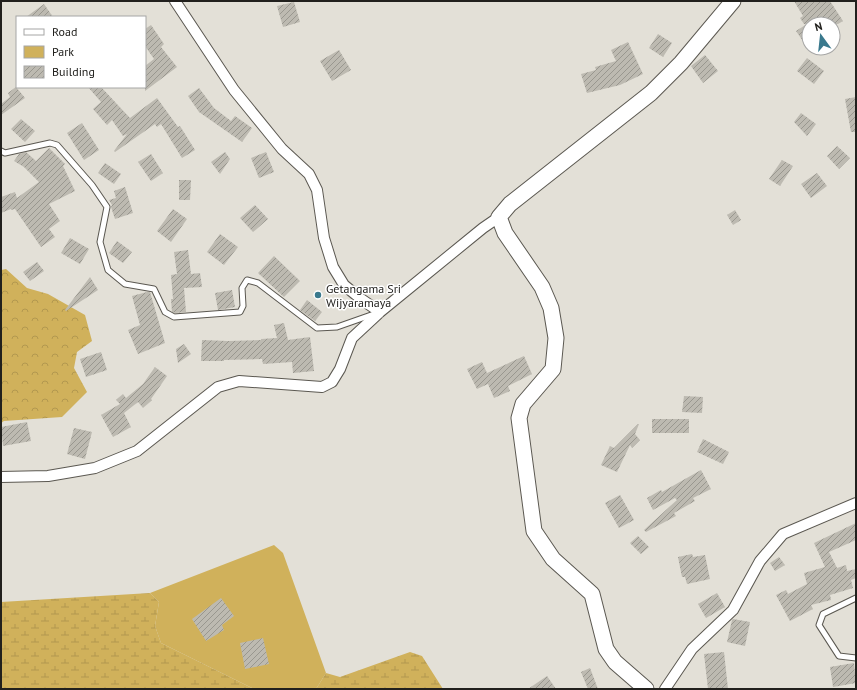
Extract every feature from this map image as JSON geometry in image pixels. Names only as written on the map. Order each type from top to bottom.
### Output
[{"type":"street","points":[[174,1],[234,90],[282,149],[309,174],[317,190],[324,238],[333,268],[344,285],[380,312]]},
{"type":"street","points":[[1,477],[48,476],[95,468],[137,451],[218,387],[239,381],[322,387],[332,382],[340,369],[352,338],[380,312],[483,228],[499,217],[510,204],[651,92],[681,63],[733,1]]},
{"type":"street","points":[[499,217],[505,233],[542,287],[551,308],[556,338],[553,369],[524,404],[519,418],[534,531],[553,559],[592,594],[606,649],[615,662],[646,689]]},
{"type":"street","points":[[665,689],[692,649],[733,610],[760,561],[783,534],[856,503]]},
{"type":"lane","points":[[1,151],[5,153],[50,143],[56,145],[92,185],[107,207],[100,242],[108,270],[125,284],[154,290],[165,312],[174,317],[240,312],[244,306],[242,288],[247,280],[258,283],[317,328],[336,327],[380,312]]},
{"type":"lane","points":[[856,598],[823,614],[819,625],[839,656],[856,658]]},
{"type":"green space","points":[[6,269],[27,288],[48,294],[85,315],[92,341],[77,352],[74,368],[87,392],[62,417],[4,421],[1,423],[1,270]]},
{"type":"green space","points":[[274,545],[283,553],[326,673],[316,689],[254,689],[161,643],[155,626],[159,602],[150,593]]},
{"type":"green space","points":[[150,593],[159,602],[155,626],[161,643],[254,689],[1,689],[1,602]]},
{"type":"green space","points":[[410,652],[422,656],[443,689],[316,689],[326,673],[340,677]]},
{"type":"building","points":[[794,1],[830,1],[840,16],[803,16]]},
{"type":"building","points":[[294,2],[300,22],[283,27],[277,6]]},
{"type":"building","points":[[44,4],[52,16],[27,16]]},
{"type":"building","points":[[151,25],[164,44],[161,47],[177,67],[145,91],[146,65],[154,59],[146,47],[146,28]]},
{"type":"building","points":[[801,28],[801,38],[796,31]]},
{"type":"building","points":[[658,34],[672,43],[663,57],[649,48]]},
{"type":"building","points":[[628,42],[643,74],[620,85],[587,93],[581,74],[596,70],[595,67],[616,61],[611,50]]},
{"type":"building","points":[[339,50],[351,70],[332,81],[320,61]]},
{"type":"building","points":[[705,55],[718,71],[703,83],[691,66]]},
{"type":"building","points":[[807,58],[824,71],[814,84],[797,71]]},
{"type":"building","points":[[16,87],[25,98],[1,115],[1,104],[10,97],[8,93]]},
{"type":"building","points":[[89,88],[102,88],[130,118],[157,98],[178,127],[180,126],[195,150],[182,158],[161,124],[157,127],[155,124],[115,152],[114,151],[127,134],[123,136],[112,120],[107,125],[93,109],[101,102]]},
{"type":"building","points":[[199,88],[214,108],[231,121],[235,116],[252,128],[242,142],[199,112],[188,96]]},
{"type":"building","points":[[856,97],[856,132],[851,132],[845,99]]},
{"type":"building","points":[[801,113],[816,124],[807,136],[794,122]]},
{"type":"building","points":[[21,119],[35,131],[25,142],[11,129]]},
{"type":"building","points":[[82,123],[99,150],[84,160],[67,133]]},
{"type":"building","points":[[837,146],[850,158],[839,169],[827,156]]},
{"type":"building","points":[[49,148],[65,164],[63,166],[75,191],[49,204],[60,221],[49,229],[55,237],[41,247],[15,209],[1,213],[1,197],[15,192],[17,198],[39,182],[24,167],[14,161],[19,154],[26,152],[36,161]]},
{"type":"building","points":[[225,152],[230,159],[220,174],[211,162]]},
{"type":"building","points":[[266,152],[274,172],[259,178],[251,158]]},
{"type":"building","points":[[151,154],[163,173],[151,181],[138,162]]},
{"type":"building","points":[[782,160],[793,166],[780,186],[769,179]]},
{"type":"building","points":[[105,163],[121,174],[114,184],[98,173]]},
{"type":"building","points":[[817,173],[827,186],[811,198],[801,184]]},
{"type":"building","points":[[179,180],[191,180],[190,200],[179,200]]},
{"type":"building","points":[[125,187],[133,213],[115,219],[111,207],[112,205],[109,200],[116,198],[114,191]]},
{"type":"building","points":[[255,205],[268,219],[253,232],[240,218]]},
{"type":"building","points":[[173,209],[187,219],[171,242],[157,231]]},
{"type":"building","points":[[735,210],[741,220],[733,225],[727,215]]},
{"type":"building","points":[[220,234],[238,247],[224,265],[207,252]]},
{"type":"building","points":[[70,238],[89,249],[80,264],[61,253]]},
{"type":"building","points":[[117,241],[132,252],[123,263],[109,253]]},
{"type":"building","points":[[188,250],[191,274],[200,273],[202,287],[184,288],[186,312],[175,313],[172,312],[171,299],[173,299],[171,275],[177,274],[174,252]]},
{"type":"building","points":[[274,256],[300,281],[284,297],[258,273]]},
{"type":"building","points":[[37,262],[44,271],[30,281],[23,272]]},
{"type":"building","points":[[90,277],[98,290],[66,311],[65,310]]},
{"type":"building","points":[[232,290],[235,307],[218,310],[215,293]]},
{"type":"building","points":[[150,292],[165,343],[138,354],[128,330],[140,325],[132,296]]},
{"type":"building","points":[[307,300],[322,312],[315,321],[300,310]]},
{"type":"building","points":[[284,323],[288,340],[310,337],[314,371],[293,373],[292,362],[263,364],[262,359],[201,361],[202,340],[228,341],[277,338],[274,325]]},
{"type":"building","points":[[184,344],[191,354],[178,363],[176,349]]},
{"type":"building","points":[[101,352],[107,370],[86,377],[80,359]]},
{"type":"building","points":[[524,356],[532,374],[508,386],[510,391],[494,398],[488,384],[477,389],[467,369],[482,362],[487,373]]},
{"type":"building","points":[[155,367],[167,376],[151,399],[152,400],[143,408],[138,402],[124,413],[131,427],[113,437],[101,415],[120,404],[116,400],[123,394],[126,398],[143,384]]},
{"type":"building","points":[[684,396],[703,397],[702,413],[682,412]]},
{"type":"building","points":[[652,419],[689,419],[689,433],[652,433]]},
{"type":"building","points":[[27,422],[31,441],[3,446],[1,427]]},
{"type":"building","points":[[638,424],[635,434],[640,440],[632,448],[630,445],[617,472],[601,465],[610,446],[614,448]]},
{"type":"building","points":[[74,428],[92,432],[85,459],[67,454]]},
{"type":"building","points":[[703,439],[729,452],[723,464],[697,452]]},
{"type":"building","points":[[701,470],[711,489],[693,498],[695,501],[674,513],[676,516],[646,532],[644,530],[677,500],[675,498],[653,510],[647,498],[661,490],[662,492]]},
{"type":"building","points":[[620,495],[634,520],[619,528],[605,503]]},
{"type":"building","points":[[856,523],[856,540],[829,552],[837,568],[846,565],[847,571],[856,569],[856,578],[851,580],[853,588],[830,595],[831,600],[811,605],[813,609],[790,621],[776,595],[786,590],[788,594],[807,584],[804,573],[825,567],[814,543]]},
{"type":"building","points":[[638,536],[649,547],[641,554],[630,543]]},
{"type":"building","points":[[692,554],[693,557],[705,555],[710,579],[687,584],[685,577],[682,577],[678,557]]},
{"type":"building","points":[[779,557],[785,565],[775,571],[770,563]]},
{"type":"building","points":[[717,593],[725,607],[706,618],[698,604]]},
{"type":"building","points":[[221,598],[234,616],[222,625],[224,630],[206,641],[192,619]]},
{"type":"building","points":[[733,619],[750,622],[745,646],[727,642]]},
{"type":"building","points":[[263,638],[269,664],[245,669],[240,643]]},
{"type":"building","points":[[724,652],[728,689],[708,689],[704,654]]},
{"type":"building","points":[[854,663],[856,683],[833,687],[830,667]]},
{"type":"building","points":[[590,668],[598,689],[588,689],[581,672]]},
{"type":"building","points":[[547,676],[556,689],[528,689]]},
{"type":"place","name":"Getangama Sri Wijyaramaya","points":[[318,295]]}]
